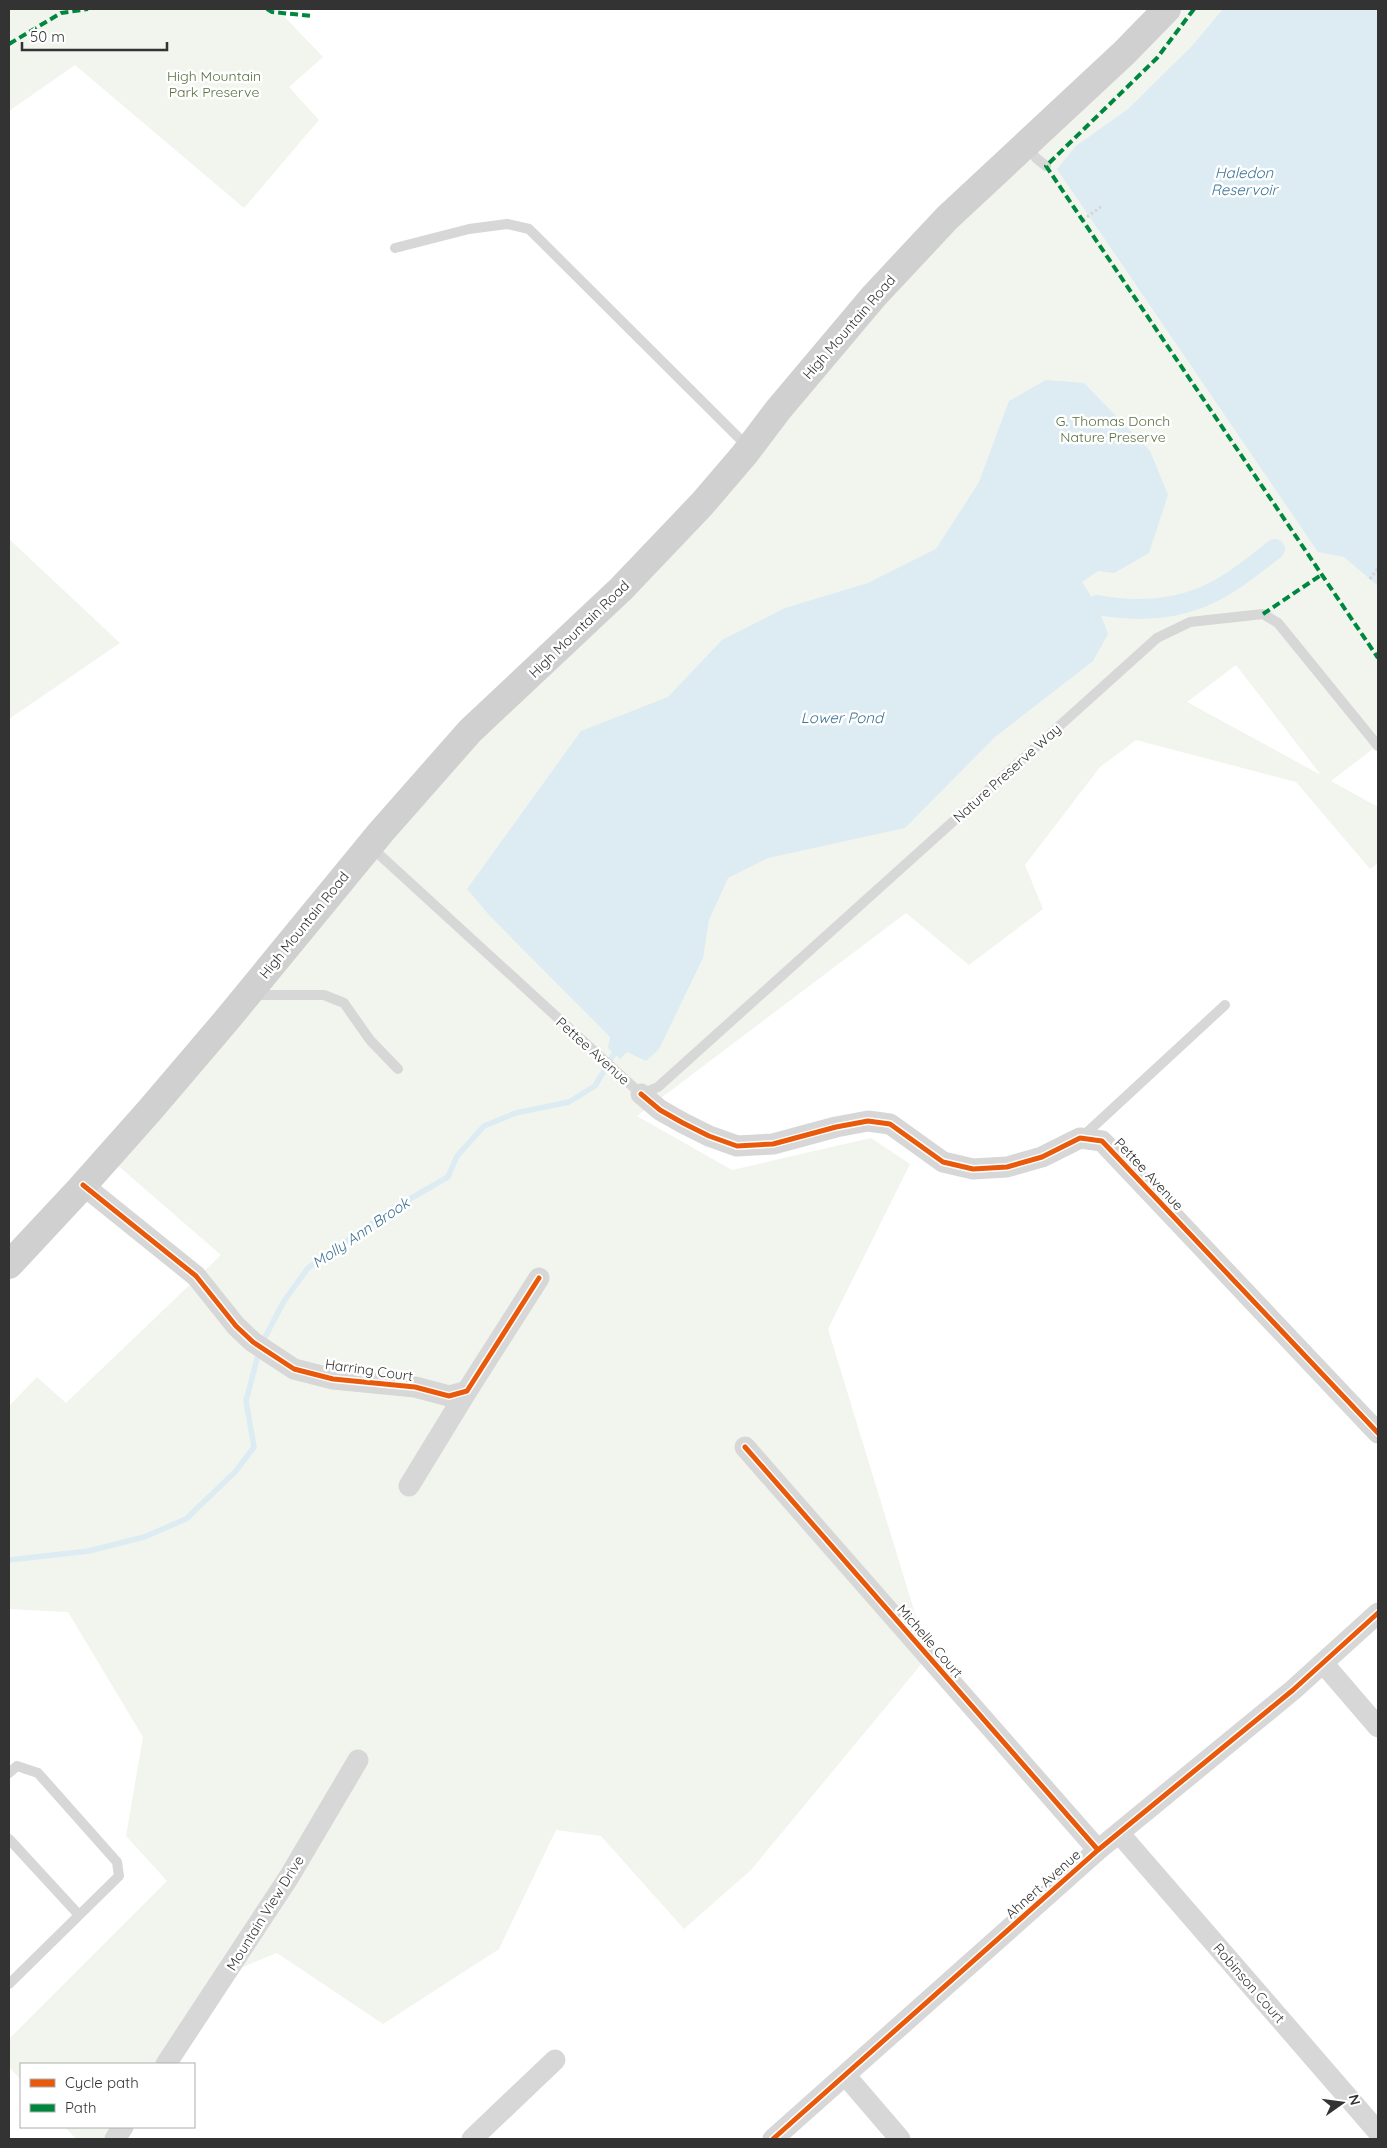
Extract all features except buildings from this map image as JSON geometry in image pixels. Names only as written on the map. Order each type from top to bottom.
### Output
[{"type":"main road","name":"High Mountain Road","points":[[9,1264],[83,1185],[247,996],[369,846],[470,731],[621,589],[702,504],[874,296],[947,218],[1124,53],[1167,9]]},
{"type":"street","name":"Pettee Avenue","points":[[641,1094],[660,1110],[682,1122],[709,1136],[738,1146],[773,1144],[836,1127],[868,1121],[890,1124],[943,1162],[973,1169],[1007,1167],[1042,1157],[1080,1138],[1102,1141],[1378,1433]]},
{"type":"street","name":"Harring Court","points":[[83,1185],[196,1276],[236,1326],[261,1347],[294,1369],[333,1379],[415,1387],[449,1396],[467,1391]]},
{"type":"street","points":[[409,1486],[539,1278]]},
{"type":"street","name":"Michelle Court","points":[[745,1446],[1098,1850]]},
{"type":"street","name":"Ahnert Avenue","points":[[773,2139],[1098,1850],[1294,1690],[1378,1613]]},
{"type":"street","points":[[1323,1663],[1378,1727]]},
{"type":"street","name":"Mountain View Drive","points":[[167,2063],[289,1877],[358,1760]]},
{"type":"street","name":"Robinson Court","points":[[1119,1833],[1378,2132]]},
{"type":"street","points":[[472,2139],[555,2060]]},
{"type":"street","points":[[846,2076],[900,2139]]},
{"type":"street","points":[[115,2139],[122,2128]]},
{"type":"lane","points":[[1026,144],[1036,158],[1046,166]]},
{"type":"lane","points":[[395,248],[469,229],[508,224],[529,229],[749,448]]},
{"type":"lane","name":"Nature Preserve Way","points":[[641,1094],[658,1086],[1157,638],[1190,622],[1263,614],[1278,623],[1378,746]]},
{"type":"lane","name":"Pettee Avenue","points":[[369,846],[641,1094]]},
{"type":"lane","points":[[247,996],[324,995],[344,1003],[370,1040],[398,1069]]},
{"type":"lane","points":[[1080,1138],[1225,1005]]},
{"type":"lane","points":[[9,1773],[17,1766],[38,1773],[117,1862],[119,1876],[9,1984]]},
{"type":"lane","points":[[9,1838],[80,1915]]},
{"type":"path","points":[[1083,220],[1102,206]]},
{"type":"path","points":[[1370,579],[1378,568]]},
{"type":"green space","name":"High Mountain Park Preserve","points":[[9,9],[277,9],[323,57],[289,87],[319,120],[244,208],[75,65],[9,111]]},
{"type":"green space","name":"G. Thomas Donch Nature Preserve","points":[[1167,9],[1378,9],[1378,745],[1331,781],[1378,807],[1378,863],[1370,869],[1296,782],[1136,740],[1100,767],[1025,865],[1043,909],[969,965],[906,913],[637,1116],[732,1170],[871,1138],[910,1164],[828,1329],[928,1656],[751,1870],[684,1929],[601,1836],[556,1830],[499,1949],[383,2024],[277,1953],[225,1974],[162,2063],[20,2063],[20,2079],[9,2067],[9,2039],[167,1881],[126,1836],[143,1737],[68,1612],[9,1609],[9,1406],[37,1377],[66,1403],[221,1255],[108,1157],[381,832],[778,410]],"holes":[[[1236,665],[1321,775],[1187,702]]]},
{"type":"green space","points":[[9,539],[120,643],[9,719]]},
{"type":"green space","points":[[66,2128],[115,2128],[107,2139],[76,2139]]},
{"type":"water","name":"Haledon Reservoir","points":[[1223,9],[1378,9],[1378,586],[1344,557],[1318,552],[1057,169],[1076,146],[1128,109],[1193,45]]},
{"type":"water","name":"Lower Pond","points":[[1046,380],[1084,383],[1150,451],[1168,495],[1149,553],[1114,573],[1098,571],[1082,582],[1097,605],[1108,634],[1093,661],[995,737],[905,828],[768,858],[728,878],[709,920],[703,958],[659,1049],[646,1061],[627,1052],[620,1059],[608,1048],[610,1037],[490,916],[467,889],[581,731],[668,697],[722,640],[785,608],[868,583],[936,549],[979,482],[1009,401]]},
{"type":"waterway","points":[[1097,605],[1149,609],[1188,602],[1200,598],[1230,582],[1249,570],[1275,549]]},
{"type":"waterway","name":"Molly Ann Brook","points":[[262,1343],[284,1301],[308,1268],[394,1208],[448,1177],[457,1156],[484,1126],[516,1113],[569,1102],[595,1086],[618,1047]]},
{"type":"waterway","name":"Molly Ann Brook","points":[[9,1560],[89,1551],[144,1537],[186,1519],[236,1471],[254,1447],[246,1401],[259,1351]]},
{"type":"marked path","points":[[9,44],[61,13],[88,9]]},
{"type":"marked path","points":[[267,9],[272,12],[312,16]]},
{"type":"marked path","points":[[1194,9],[1157,58],[1046,166],[1378,658]]},
{"type":"marked path","points":[[1263,614],[1321,575]]},
{"type":"cycle path","points":[[641,1094],[660,1110],[683,1123],[709,1136],[737,1146],[773,1144],[836,1127],[868,1121],[890,1124],[943,1162],[973,1169],[1007,1167],[1042,1157],[1080,1138],[1102,1141],[1378,1433]]},
{"type":"cycle path","points":[[83,1185],[196,1276],[236,1326],[253,1342],[294,1369],[333,1379],[415,1387],[449,1396],[467,1391],[539,1278]]},
{"type":"cycle path","points":[[745,1447],[1098,1850]]},
{"type":"cycle path","points":[[773,2139],[1098,1850],[1293,1690],[1378,1613]]}]
